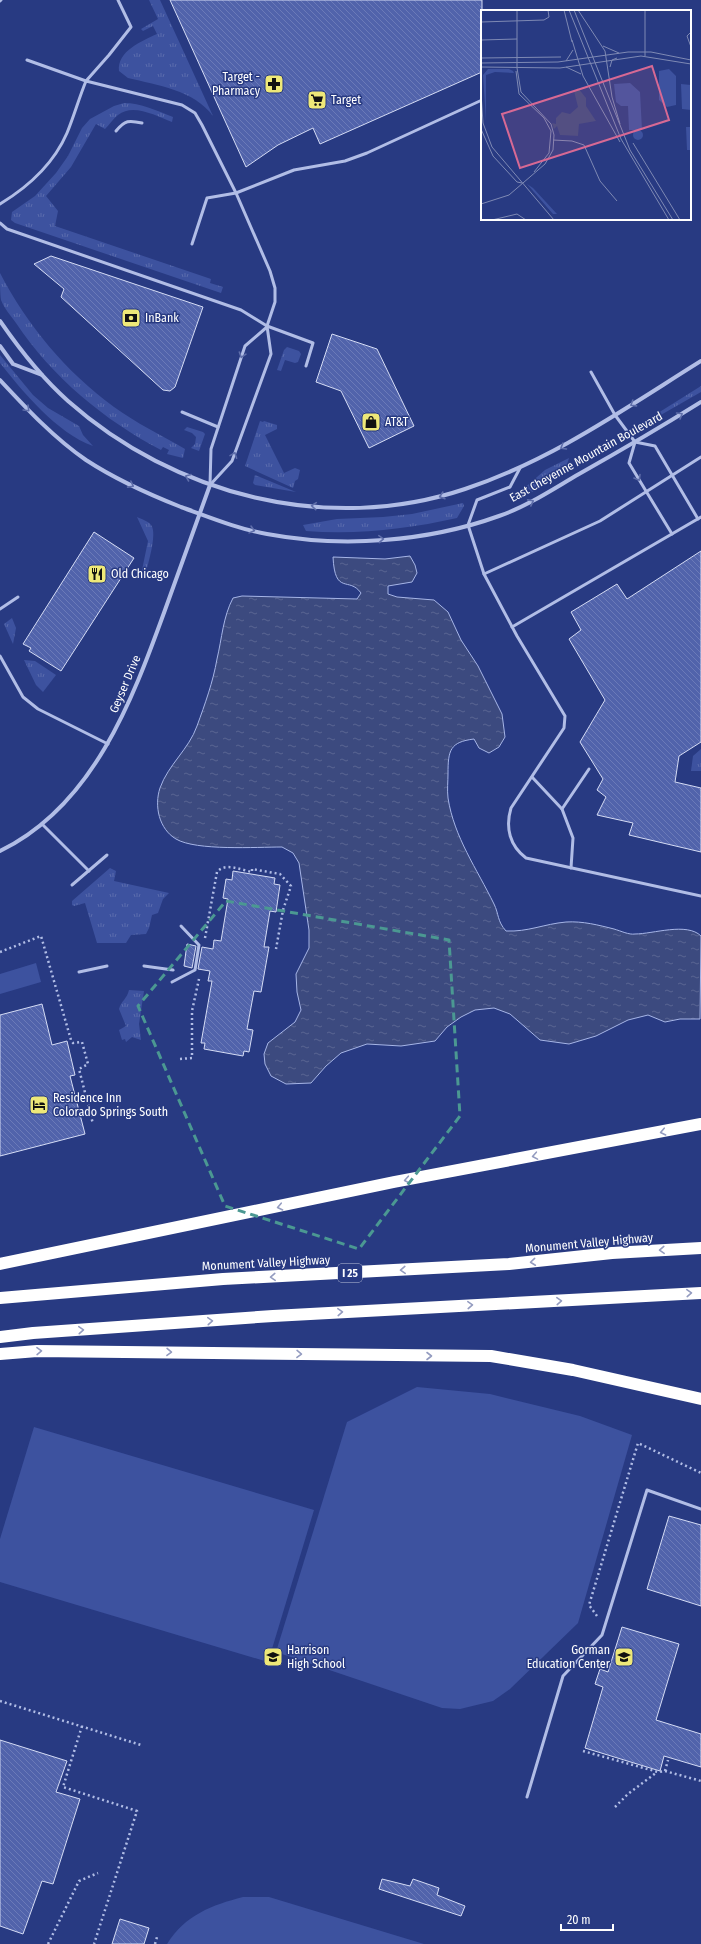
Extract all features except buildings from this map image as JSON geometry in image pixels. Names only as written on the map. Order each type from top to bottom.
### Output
[{"type":"highway","points":[[0,1264],[394,1182],[701,1124]]},
{"type":"highway","name":"Monument Valley Highway","points":[[0,1298],[223,1279],[509,1264],[612,1253],[701,1248]]},
{"type":"highway","points":[[0,1337],[33,1333],[273,1316],[701,1293]]},
{"type":"highway","points":[[0,1354],[45,1351],[491,1356],[573,1370],[701,1399]]},
{"type":"street","name":"East Cheyenne Mountain Boulevard","points":[[0,322],[20,350],[67,400],[121,440],[179,473],[210,485],[253,498],[314,507],[397,505],[435,498],[520,468],[554,452],[701,361]]},
{"type":"street","name":"East Cheyenne Mountain Boulevard","points":[[0,346],[13,364],[42,375]]},
{"type":"street","name":"East Cheyenne Mountain Boulevard","points":[[0,380],[26,409],[59,440],[87,460],[153,497],[200,514],[265,534],[296,539],[325,541],[398,538],[434,534],[500,516],[525,505],[701,402]]},
{"type":"street","name":"Geyser Drive","points":[[0,851],[27,837],[42,824],[68,797],[88,773],[108,744],[137,686],[210,485]]},
{"type":"lane","points":[[0,204],[34,179],[59,148],[67,133],[86,80],[110,55],[131,27],[118,0]]},
{"type":"lane","points":[[27,60],[86,80],[182,105],[195,113],[236,193],[270,271],[275,288],[275,302],[267,326],[271,354],[232,461],[210,485]]},
{"type":"lane","points":[[192,244],[208,198],[236,193],[294,170],[345,160],[368,153],[481,100]]},
{"type":"lane","points":[[116,131],[122,124],[132,121],[142,123]]},
{"type":"lane","points":[[0,223],[7,229],[241,310],[267,326],[313,342],[306,366]]},
{"type":"lane","points":[[210,485],[211,449],[245,346],[267,326]]},
{"type":"lane","points":[[512,627],[700,518],[655,446],[635,442],[615,415],[591,372]]},
{"type":"lane","points":[[182,412],[218,427]]},
{"type":"lane","points":[[635,442],[629,463],[672,534]]},
{"type":"lane","points":[[484,574],[600,521],[701,457]]},
{"type":"lane","points":[[520,468],[510,487],[477,500],[468,525],[484,574],[512,627],[565,716],[564,728],[509,814],[508,828],[511,840],[517,852],[526,858],[701,896]]},
{"type":"lane","points":[[0,609],[18,596]]},
{"type":"lane","points":[[0,656],[23,697],[38,709],[108,744]]},
{"type":"lane","points":[[562,809],[589,769]]},
{"type":"lane","points":[[532,778],[562,809],[573,838],[571,868]]},
{"type":"lane","points":[[42,824],[89,871]]},
{"type":"lane","points":[[72,885],[107,855]]},
{"type":"lane","points":[[172,982],[195,970],[200,945],[181,926]]},
{"type":"lane","points":[[79,972],[107,966]]},
{"type":"lane","points":[[144,966],[174,970]]},
{"type":"lane","points":[[527,1797],[563,1676],[602,1635],[647,1490],[701,1508]]},
{"type":"path","points":[[205,939],[217,872],[220,868],[227,867],[252,872],[252,869],[280,874],[291,886],[283,910],[276,949]]},
{"type":"path","points":[[0,952],[41,936],[71,1040],[73,1043],[82,1042],[88,1064],[79,1069],[93,1124]]},
{"type":"path","points":[[180,1059],[192,1058],[192,1011],[199,977]]},
{"type":"path","points":[[605,1627],[589,1605],[638,1443],[701,1473]]},
{"type":"path","points":[[0,1700],[141,1745]]},
{"type":"path","points":[[82,1726],[63,1787],[137,1811],[94,1944]]},
{"type":"path","points":[[583,1751],[658,1772]]},
{"type":"path","points":[[665,1770],[668,1760]]},
{"type":"path","points":[[615,1807],[628,1794],[658,1772],[665,1770],[701,1781]]},
{"type":"path","points":[[48,1944],[79,1881],[98,1873]]},
{"type":"path","points":[[155,1944],[157,1937]]},
{"type":"highlighted area","points":[[226,901],[449,940],[460,1116],[359,1249],[225,1206],[138,1006]]},
{"type":"green space","points":[[149,0],[160,0],[213,116],[205,107],[185,94],[163,86],[128,78],[119,71],[119,64],[126,52],[157,34],[153,26],[143,31],[141,29],[158,19]]},
{"type":"green space","points":[[124,103],[143,106],[161,112],[173,117],[172,122],[152,114],[131,110],[118,115],[105,129],[96,124],[71,167],[46,196],[58,211],[55,226],[211,279],[210,283],[223,287],[221,293],[15,223],[11,220],[12,212],[35,196],[56,173],[68,156],[82,128],[90,119],[114,106]]},
{"type":"green space","points":[[0,273],[22,311],[64,363],[96,393],[122,413],[185,449],[183,458],[167,454],[169,450],[163,447],[161,450],[119,425],[81,396],[63,379],[30,343],[4,306],[1,300]]},
{"type":"green space","points":[[287,347],[299,351],[301,354],[298,362],[295,363],[285,360],[281,371],[277,370],[284,350]]},
{"type":"green space","points":[[0,355],[33,395],[48,408],[79,426],[83,435],[93,446],[67,432],[30,399],[0,363]]},
{"type":"green space","points":[[701,386],[701,392],[659,416],[658,413]]},
{"type":"green space","points":[[260,421],[277,425],[277,429],[265,435],[284,473],[295,468],[300,470],[298,479],[295,481],[293,488],[245,466]]},
{"type":"green space","points":[[187,427],[205,434],[199,451],[191,448],[195,444],[196,437],[192,433],[184,430]]},
{"type":"green space","points":[[569,458],[566,468],[560,475],[532,492],[529,489],[521,491],[545,470]]},
{"type":"green space","points":[[255,475],[296,492],[255,485],[253,483]]},
{"type":"green space","points":[[463,503],[464,506],[457,518],[401,528],[363,532],[325,532],[306,531],[303,525],[337,519],[412,514]]},
{"type":"green space","points":[[137,517],[148,522],[153,529],[153,543],[144,578],[142,570],[148,541]]},
{"type":"green space","points":[[12,618],[16,628],[13,644],[4,624]]},
{"type":"green space","points":[[24,660],[35,661],[56,675],[43,692],[36,685]]},
{"type":"green space","points":[[701,749],[701,771],[691,771],[693,756]]},
{"type":"green space","points":[[110,868],[116,871],[114,881],[169,893],[163,899],[158,913],[152,915],[146,934],[131,935],[126,943],[97,943],[85,903],[74,906],[72,905],[72,901]]},
{"type":"green space","points":[[36,963],[41,982],[0,994],[0,974]]},
{"type":"green space","points":[[129,990],[144,991],[139,1024],[141,1040],[132,1037],[126,1042],[125,1039],[122,1040],[119,1030],[126,1026],[119,1009]]},
{"type":"green space","points":[[417,1387],[490,1394],[580,1416],[632,1435],[578,1623],[510,1689],[493,1701],[460,1709],[442,1708],[276,1652],[347,1422]]},
{"type":"green space","points":[[34,1427],[314,1510],[268,1662],[0,1582],[0,1539]]},
{"type":"green space","points":[[243,1897],[269,1897],[424,1944],[167,1944],[174,1934],[191,1918],[210,1908]]},
{"type":"water","points":[[410,556],[417,573],[412,582],[388,586],[388,594],[397,597],[434,600],[448,612],[461,640],[478,666],[502,714],[505,737],[499,747],[489,753],[479,748],[474,739],[460,742],[452,749],[449,759],[448,798],[455,826],[494,904],[503,927],[506,931],[514,931],[572,922],[596,925],[633,934],[679,929],[695,932],[701,936],[700,1019],[680,1019],[665,1022],[648,1015],[628,1020],[596,1036],[569,1044],[540,1040],[510,1014],[494,1008],[475,1010],[461,1017],[447,1027],[435,1041],[401,1046],[367,1044],[341,1053],[326,1066],[311,1083],[286,1084],[271,1076],[265,1064],[264,1054],[268,1043],[295,1022],[301,1010],[297,992],[296,974],[309,948],[309,930],[299,863],[293,853],[282,847],[212,847],[185,843],[176,839],[165,829],[159,816],[158,795],[168,772],[189,742],[197,726],[211,685],[225,620],[233,598],[242,596],[357,599],[361,593],[356,588],[340,581],[337,577],[334,569],[333,557],[385,559]]},
{"type":"place","name":"Target - Pharmacy","points":[[274,84]]},
{"type":"place","name":"Target","points":[[317,100]]},
{"type":"place","name":"InBank","points":[[131,318]]},
{"type":"place","name":"AT&T","points":[[371,422]]},
{"type":"place","name":"Old Chicago","points":[[97,574]]},
{"type":"place","name":"Residence Inn Colorado Springs South","points":[[39,1105]]},
{"type":"place","name":"Harrison High School","points":[[273,1657]]},
{"type":"place","name":"Gorman Education Center","points":[[624,1657]]}]
